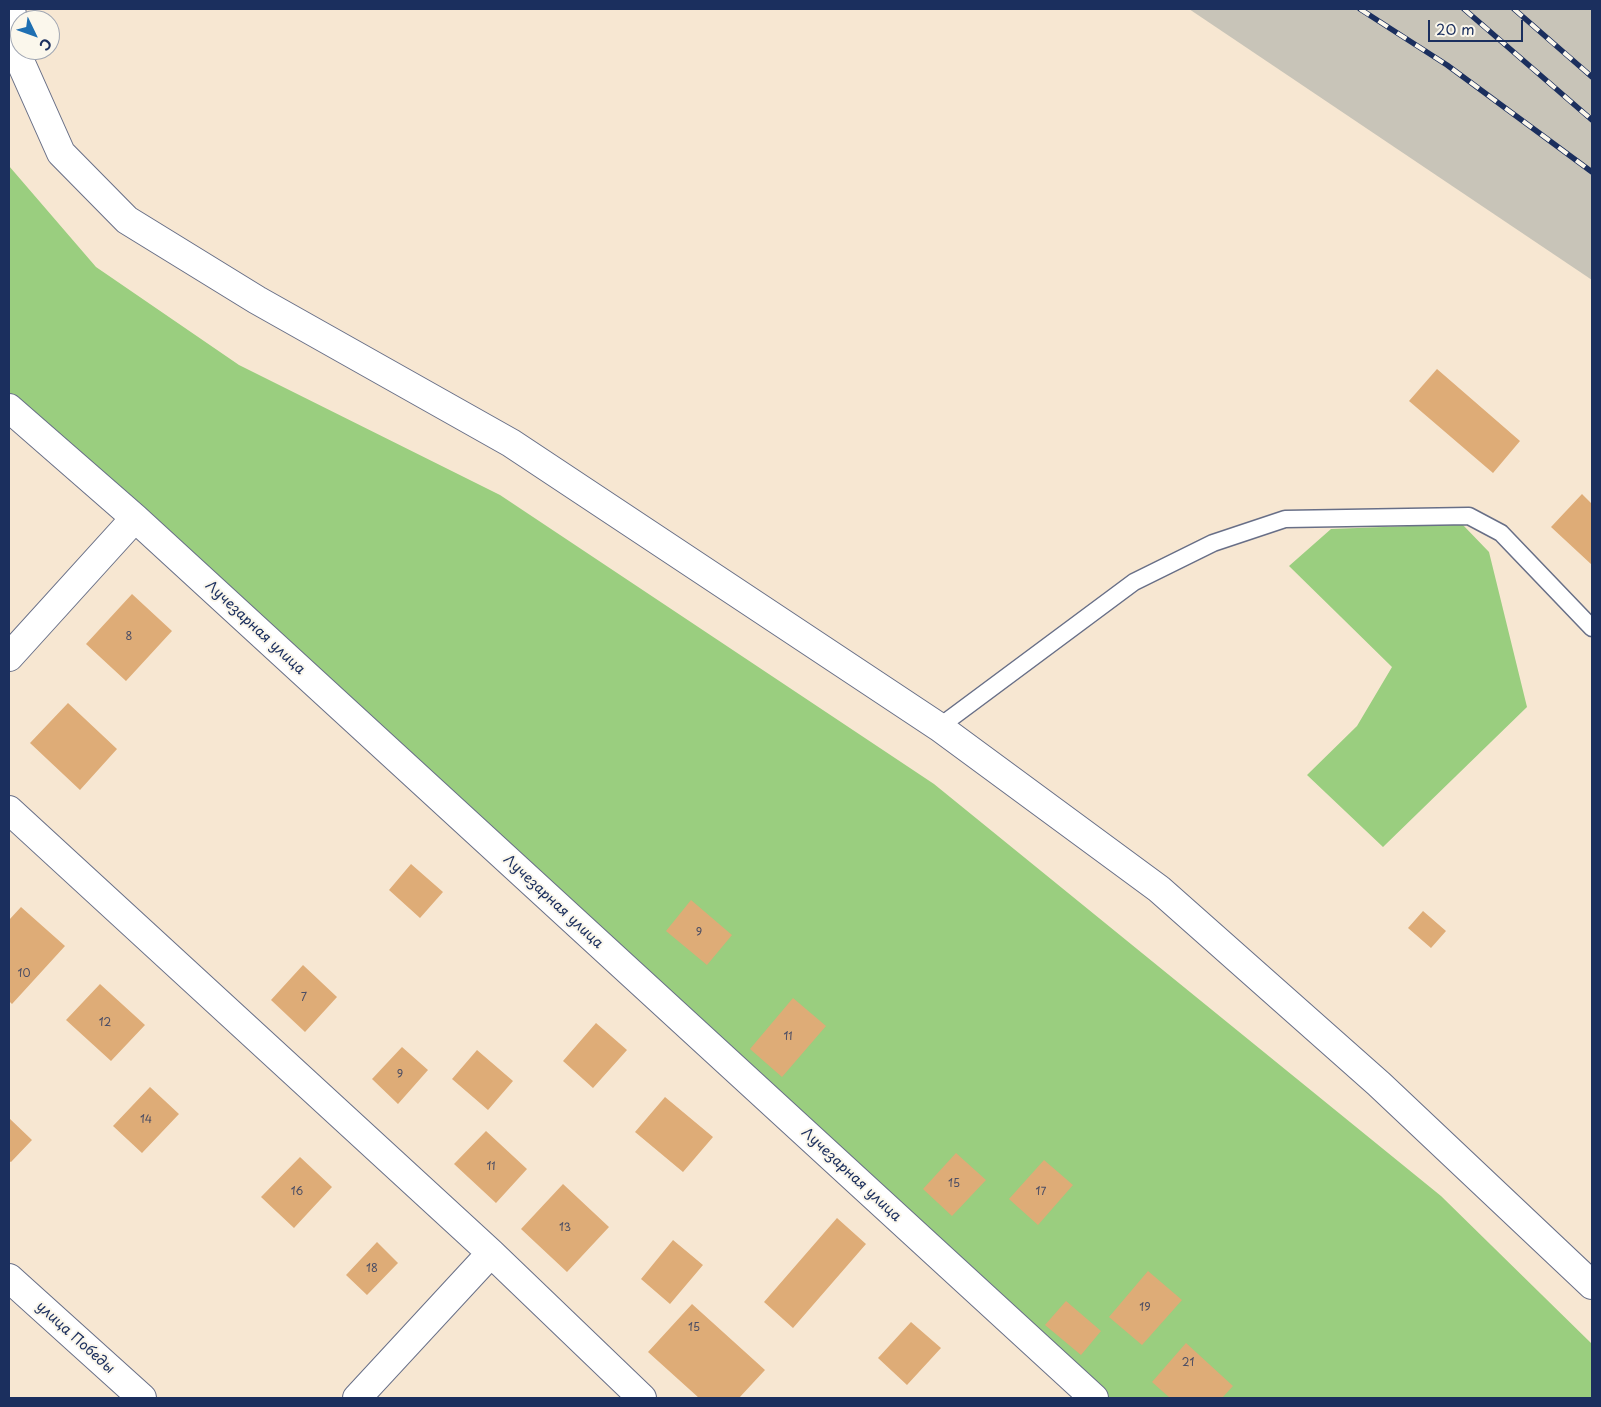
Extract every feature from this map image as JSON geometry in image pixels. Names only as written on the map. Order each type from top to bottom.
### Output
[{"type":"street","points":[[11,9],[20,61],[61,153],[128,220],[257,300],[511,442],[939,727],[1159,889],[1379,1084],[1592,1285]]},
{"type":"street","name":"Лучезарная улица","points":[[9,408],[135,518],[1094,1398]]},
{"type":"street","points":[[9,657],[135,518]]},
{"type":"street","points":[[9,810],[491,1253],[642,1398]]},
{"type":"street","points":[[357,1398],[491,1253]]},
{"type":"street","name":"улица Победы","points":[[9,1278],[142,1398]]},
{"type":"lane","points":[[939,727],[1134,582],[1213,543],[1285,518],[1470,516],[1501,533],[1592,628]]},
{"type":"shaded area","points":[[1189,9],[1592,9],[1592,280]]},
{"type":"green space","points":[[9,166],[96,267],[239,365],[500,495],[934,784],[1441,1196],[1592,1344],[1592,1398],[1103,1398],[9,404]]},
{"type":"green space","points":[[1462,524],[1489,552],[1527,707],[1383,847],[1307,775],[1357,726],[1392,667],[1289,566],[1331,529]]},
{"type":"building","points":[[1437,369],[1520,441],[1493,473],[1409,401]]},
{"type":"building","points":[[1582,494],[1592,504],[1592,565],[1551,527]]},
{"type":"building","points":[[132,594],[172,631],[126,681],[86,644]]},
{"type":"building","points":[[68,703],[117,749],[80,790],[30,743]]},
{"type":"building","points":[[411,864],[443,892],[420,918],[389,890]]},
{"type":"building","points":[[691,900],[732,935],[707,965],[666,931]]},
{"type":"building","points":[[21,907],[65,946],[12,1004],[9,1001],[9,920]]},
{"type":"building","points":[[1423,911],[1446,931],[1431,948],[1408,928]]},
{"type":"building","points":[[303,965],[337,997],[305,1032],[271,1000]]},
{"type":"building","points":[[100,984],[145,1025],[111,1061],[66,1020]]},
{"type":"building","points":[[793,998],[826,1026],[782,1077],[750,1049]]},
{"type":"building","points":[[596,1023],[627,1050],[593,1088],[563,1061]]},
{"type":"building","points":[[402,1047],[428,1070],[398,1104],[372,1079]]},
{"type":"building","points":[[477,1050],[513,1081],[488,1110],[452,1079]]},
{"type":"building","points":[[150,1087],[179,1114],[142,1153],[113,1126]]},
{"type":"building","points":[[665,1097],[713,1137],[683,1172],[635,1132]]},
{"type":"building","points":[[9,1118],[32,1140],[11,1162],[9,1161]]},
{"type":"building","points":[[486,1131],[527,1169],[496,1203],[454,1164]]},
{"type":"building","points":[[956,1153],[986,1180],[952,1216],[923,1189]]},
{"type":"building","points":[[300,1157],[332,1187],[294,1228],[261,1197]]},
{"type":"building","points":[[1044,1160],[1073,1185],[1038,1225],[1009,1199]]},
{"type":"building","points":[[563,1184],[609,1227],[567,1272],[521,1229]]},
{"type":"building","points":[[837,1218],[866,1244],[793,1328],[764,1302]]},
{"type":"building","points":[[673,1240],[703,1265],[670,1304],[641,1279]]},
{"type":"building","points":[[377,1242],[398,1263],[367,1295],[346,1275]]},
{"type":"building","points":[[1148,1271],[1182,1300],[1142,1345],[1109,1317]]},
{"type":"building","points":[[1066,1301],[1101,1331],[1081,1355],[1045,1325]]},
{"type":"building","points":[[692,1304],[765,1370],[739,1398],[699,1398],[648,1352]]},
{"type":"building","points":[[911,1322],[941,1348],[907,1385],[878,1358]]},
{"type":"building","points":[[1186,1343],[1233,1386],[1222,1398],[1170,1398],[1152,1382]]},
{"type":"railway","points":[[1360,9],[1447,65],[1592,172]]},
{"type":"railway","points":[[1464,9],[1592,120]]},
{"type":"railway","points":[[1514,9],[1592,77]]}]
